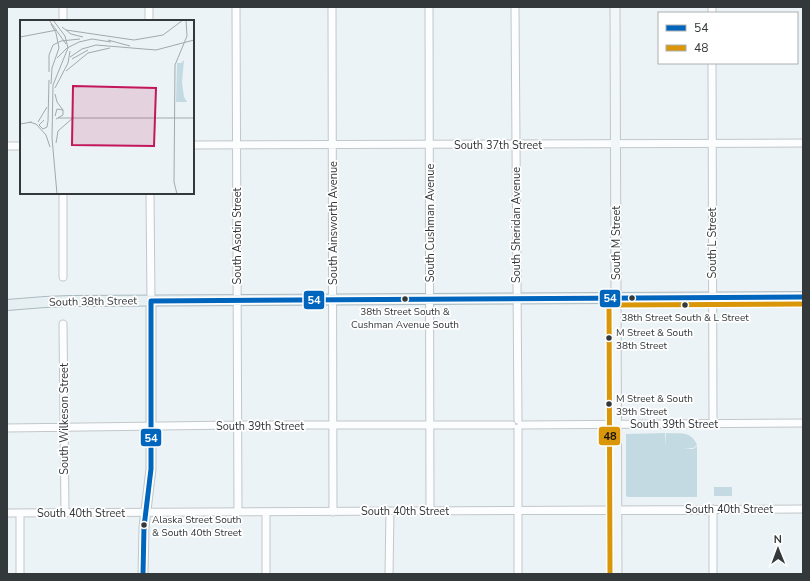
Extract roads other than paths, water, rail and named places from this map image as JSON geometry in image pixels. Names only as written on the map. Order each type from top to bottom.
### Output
[{"type":"main road","name":"South 38th Street","points":[[7,305],[51,302],[803,297]]},
{"type":"street","points":[[63,7],[63,20]]},
{"type":"street","points":[[149,7],[149,20]]},
{"type":"street","name":"South Asotin Street","points":[[236,7],[238,512]]},
{"type":"street","name":"South Ainsworth Avenue","points":[[332,7],[333,512]]},
{"type":"street","name":"South Cushman Avenue","points":[[429,7],[430,511]]},
{"type":"street","name":"South Sheridan Avenue","points":[[515,7],[518,574]]},
{"type":"street","name":"South M Street","points":[[615,7],[617,574]]},
{"type":"street","name":"South L Street","points":[[712,64],[713,424]]},
{"type":"street","name":"South 37th Street","points":[[194,145],[803,143]]},
{"type":"street","points":[[7,146],[20,146]]},
{"type":"street","points":[[63,194],[63,277]]},
{"type":"street","points":[[143,574],[145,512],[151,476],[150,194]]},
{"type":"street","name":"South Wilkeson Street","points":[[63,324],[65,513]]},
{"type":"street","name":"South 39th Street","points":[[7,428],[238,425],[333,426],[803,423]]},
{"type":"street","points":[[713,509],[713,574]]},
{"type":"street","name":"South 40th Street","points":[[7,513],[803,509]]},
{"type":"street","points":[[389,574],[390,511]]},
{"type":"street","points":[[266,512],[266,574]]},
{"type":"street","points":[[20,513],[20,574]]},
{"type":"place","name":"38th Street South & Cushman Avenue South","points":[[405,299]]},
{"type":"place","name":"38th Street South & L Street","points":[[685,305]]},
{"type":"place","name":"M Street & South 38th Street","points":[[609,338]]},
{"type":"place","name":"M Street & South 39th Street","points":[[609,404]]},
{"type":"place","name":"Alaska Street South & South 40th Street","points":[[144,525]]}]
